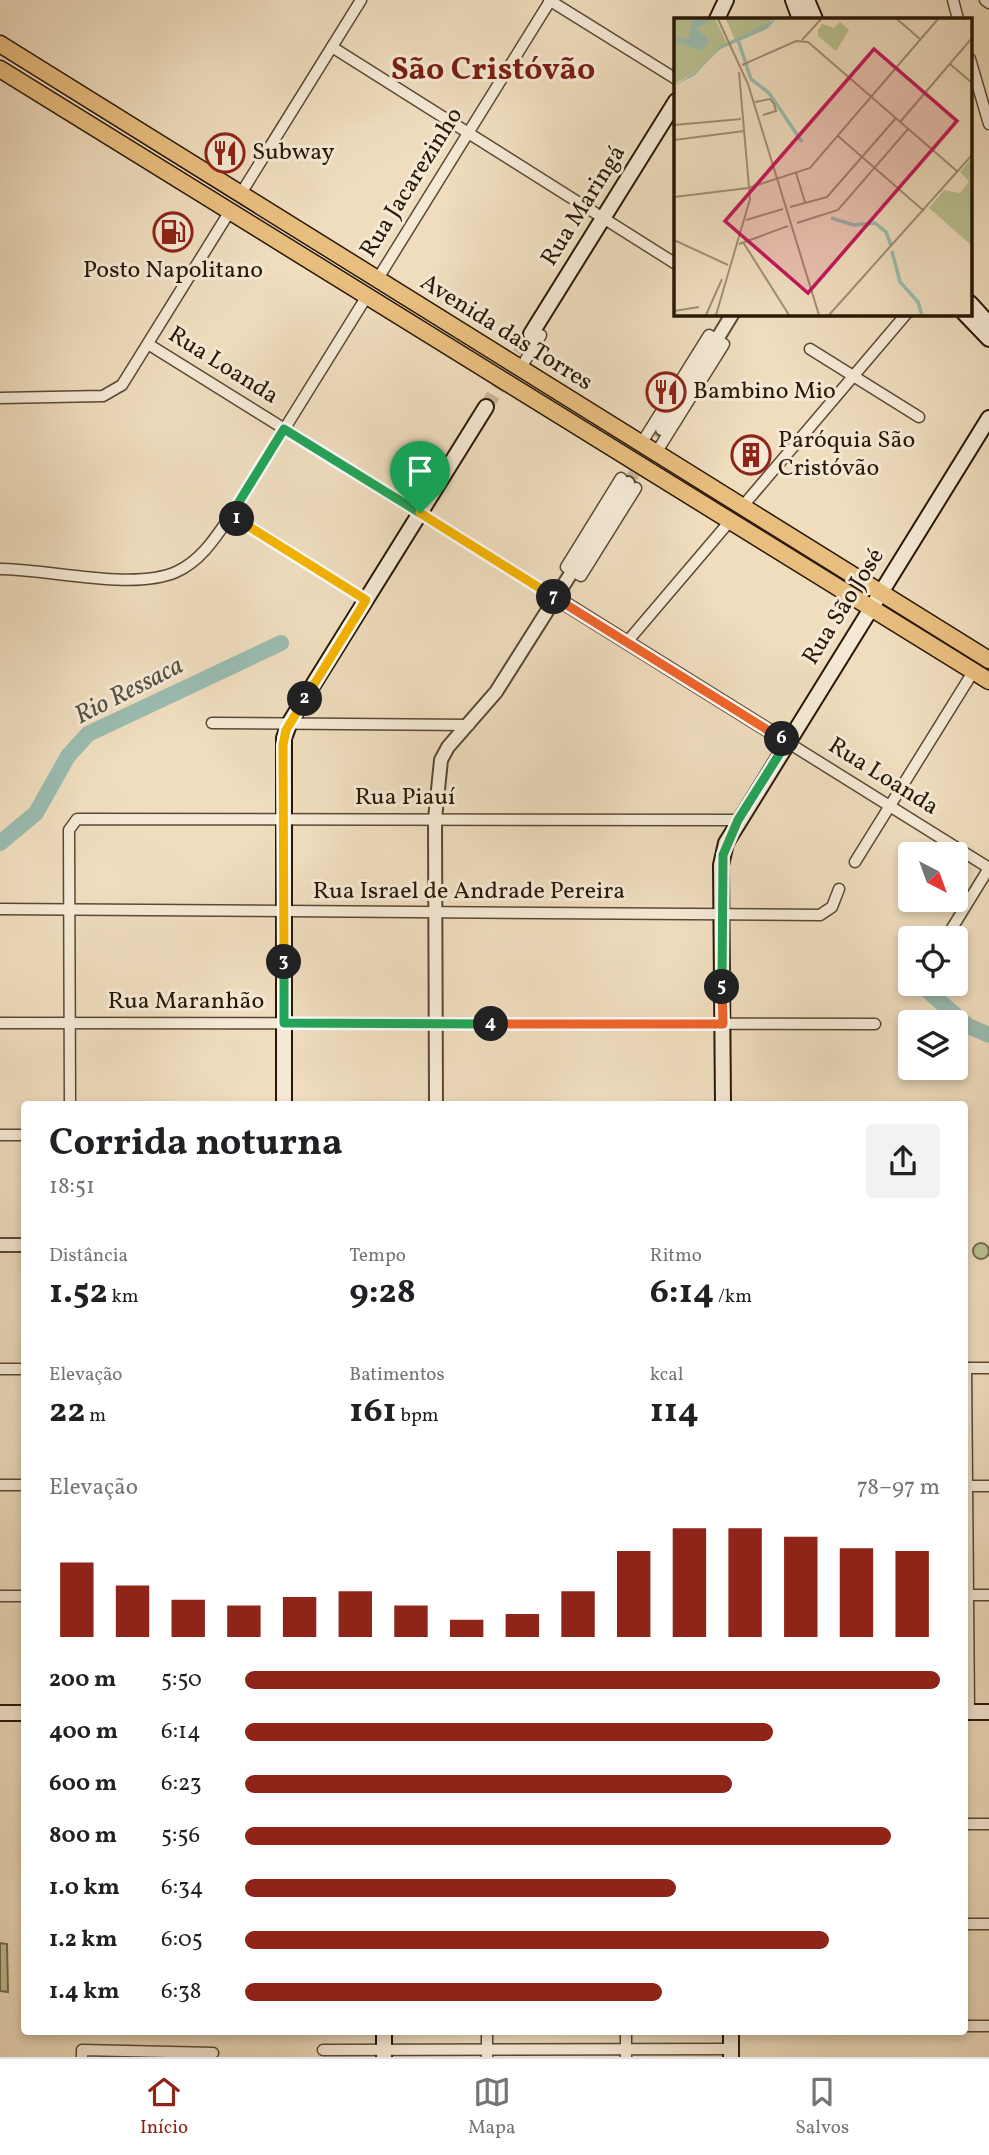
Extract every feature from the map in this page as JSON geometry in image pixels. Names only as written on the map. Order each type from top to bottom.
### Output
[{"type":"highway","name":"Avenida das Torres","points":[[0,44],[880,593],[987,654]]},
{"type":"highway","name":"Avenida das Torres","points":[[0,69],[989,681]]},
{"type":"main road","points":[[717,18],[726,0]]},
{"type":"main road","points":[[793,0],[800,18]]},
{"type":"main road","points":[[807,0],[815,18]]},
{"type":"main road","name":"Rua Maringá","points":[[536,334],[603,218],[674,104]]},
{"type":"main road","points":[[972,305],[989,324]]},
{"type":"main road","points":[[966,315],[989,339]]},
{"type":"main road","points":[[284,1101],[283,745],[290,722],[486,407]]},
{"type":"main road","name":"Rua São José","points":[[723,1101],[723,855],[738,820],[989,418]]},
{"type":"main road","points":[[968,1713],[989,1712]]},
{"type":"main road","points":[[0,1713],[21,1713]]},
{"type":"main road","points":[[384,2035],[384,2053]]},
{"type":"main road","points":[[731,2035],[731,2053]]},
{"type":"street","points":[[240,195],[361,0]]},
{"type":"street","points":[[549,0],[674,78]]},
{"type":"street","name":"Rua Jacarezinho","points":[[377,280],[549,0]]},
{"type":"street","points":[[953,0],[958,18]]},
{"type":"street","points":[[331,47],[674,263]]},
{"type":"street","points":[[972,65],[989,124]]},
{"type":"street","points":[[0,398],[103,396],[113,393],[122,385],[230,211]]},
{"type":"street","name":"Rua Jacarezinho","points":[[0,569],[143,580],[164,577],[189,564],[208,547],[231,515],[366,296]]},
{"type":"street","points":[[662,429],[732,315]]},
{"type":"street","points":[[742,507],[905,315]]},
{"type":"street","points":[[520,369],[536,334]]},
{"type":"street","points":[[641,444],[709,335],[724,344],[656,453]]},
{"type":"street","name":"Rua Loanda","points":[[148,344],[989,868]]},
{"type":"street","points":[[810,349],[919,417]]},
{"type":"street","points":[[436,1101],[435,819],[443,754],[489,702],[628,483]]},
{"type":"street","points":[[231,515],[366,600]]},
{"type":"street","points":[[627,642],[730,521]]},
{"type":"street","points":[[855,862],[973,672]]},
{"type":"street","points":[[212,723],[469,724]]},
{"type":"street","name":"Rua Piauí","points":[[69,910],[69,830],[73,821],[82,818],[738,820]]},
{"type":"street","points":[[953,926],[989,868]]},
{"type":"street","name":"Rua Israel de Andrade Pereira","points":[[0,909],[820,915],[832,907],[839,889]]},
{"type":"street","points":[[69,910],[70,1101]]},
{"type":"street","name":"Rua Maranhão","points":[[0,1023],[876,1024]]},
{"type":"street","points":[[0,1135],[21,1135]]},
{"type":"street","points":[[0,1245],[21,1245]]},
{"type":"street","points":[[968,1368],[989,1368]]},
{"type":"street","points":[[0,1369],[21,1369]]},
{"type":"street","points":[[0,1485],[21,1485]]},
{"type":"street","points":[[968,1486],[989,1486]]},
{"type":"street","points":[[968,1595],[989,1595]]},
{"type":"street","points":[[0,1596],[21,1596]]},
{"type":"street","points":[[968,1824],[989,1824]]},
{"type":"street","points":[[968,1924],[989,1924]]},
{"type":"street","points":[[968,2026],[989,2026]]},
{"type":"street","points":[[487,2035],[487,2053]]},
{"type":"street","points":[[626,2035],[626,2053]]},
{"type":"street","points":[[323,2050],[384,2053],[731,2053]]},
{"type":"street","points":[[82,2053],[214,2053]]},
{"type":"green space","points":[[978,1243],[984,1243],[989,1251],[987,1257],[978,1259],[973,1254],[973,1248]]},
{"type":"green space","points":[[0,1943],[7,1944],[8,1992],[0,1991]]},
{"type":"waterway","name":"Rio Ressaca","points":[[0,843],[36,813],[68,756],[88,734],[281,643]]},
{"type":"waterway","name":"Rio Ressaca","points":[[934,996],[968,1026],[989,1035]]},
{"type":"tunnel","points":[[486,407],[531,334]]},
{"type":"tunnel","points":[[628,483],[662,429]]},
{"type":"place","name":"Subway","points":[[225,153]]},
{"type":"place","name":"Posto Napolitano","points":[[173,232]]},
{"type":"place","name":"Bambino Mio","points":[[666,392]]},
{"type":"place","name":"Paróquia São Cristóvão","points":[[751,455]]},
{"type":"district","name":"São Cristóvão","points":[[493,71]]},
{"type":"route","points":[[284,429],[420,513],[787,742],[738,820],[723,855],[723,1024],[284,1023],[284,738],[290,722],[366,600],[231,515],[284,429]]}]
